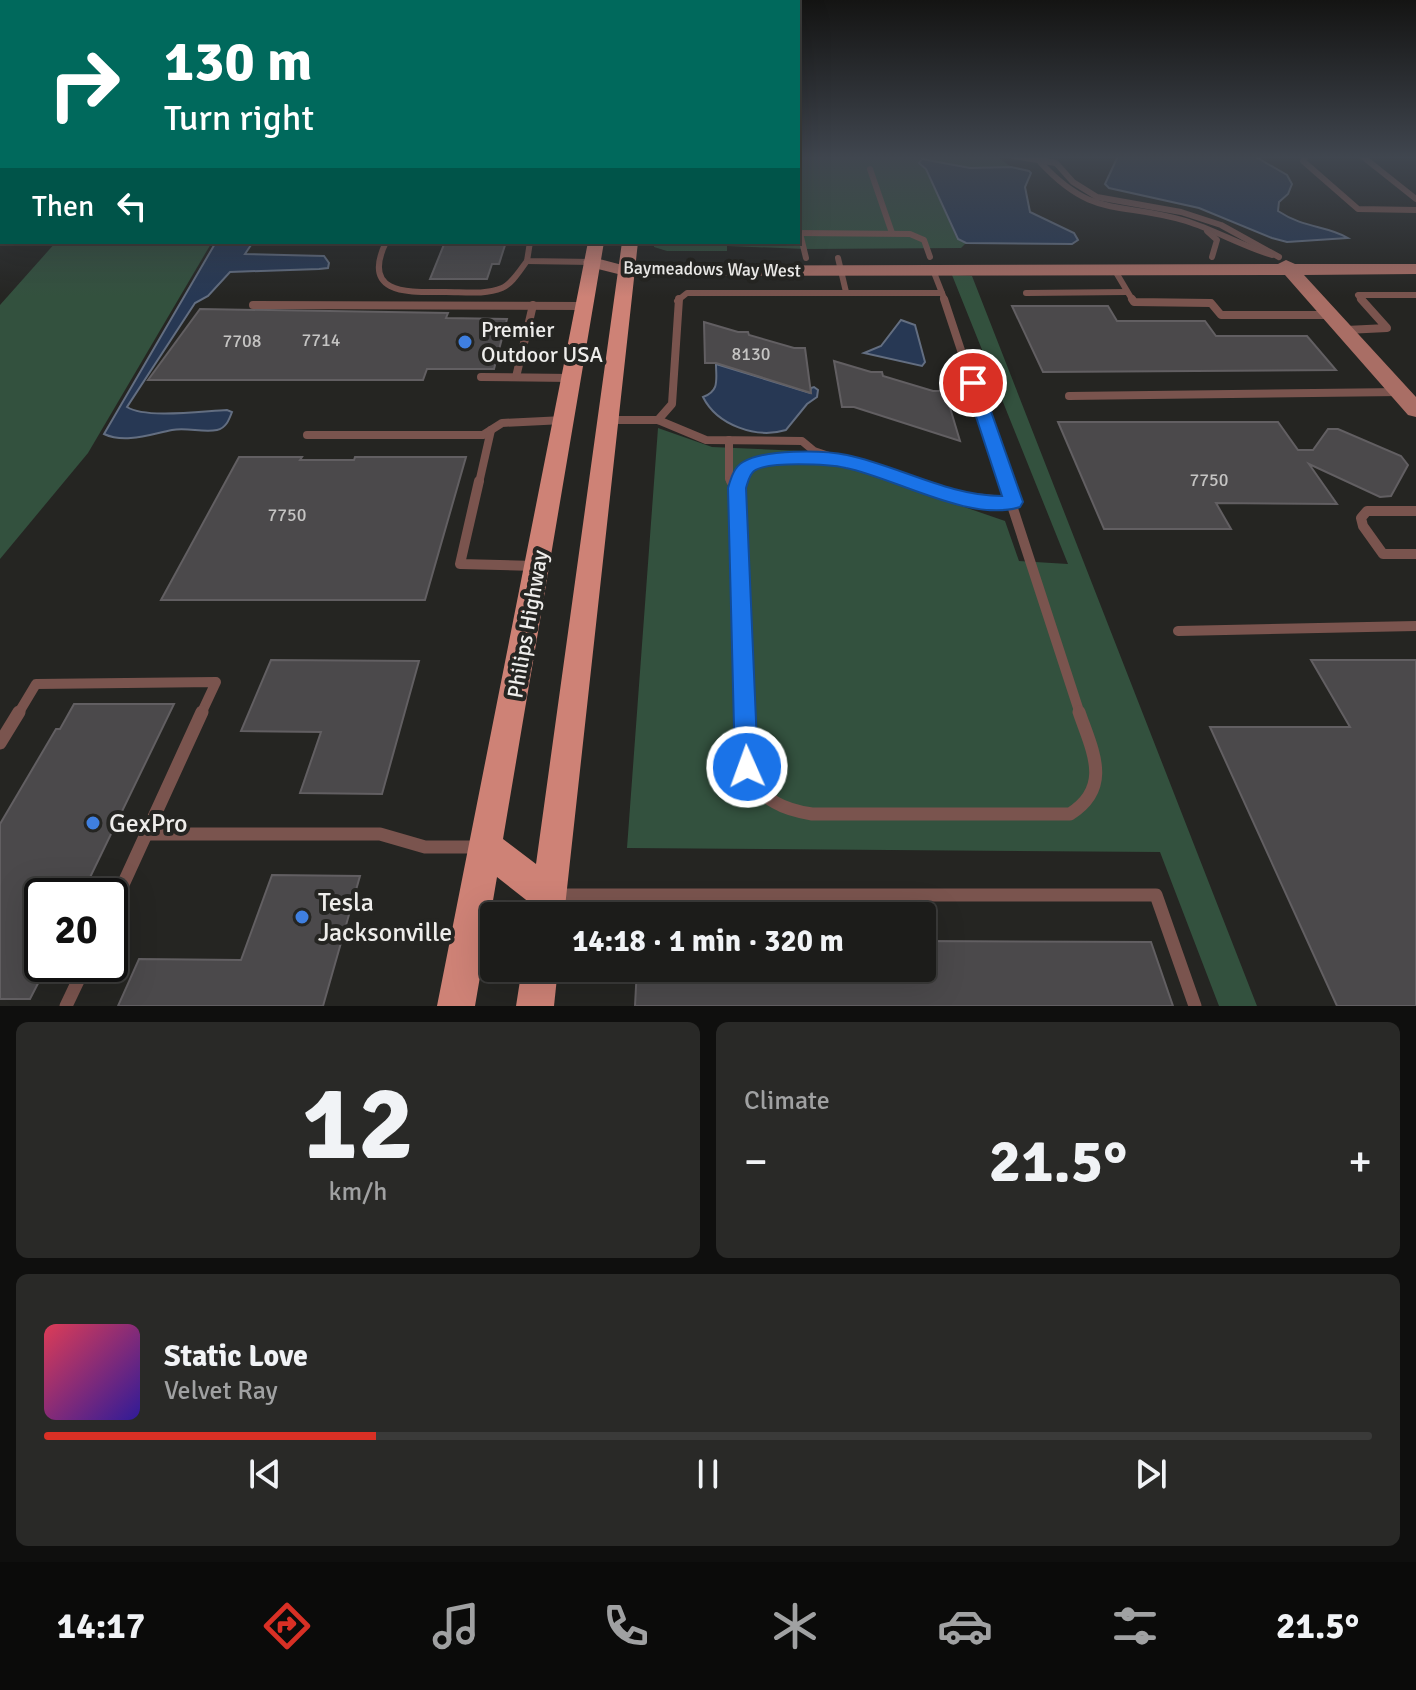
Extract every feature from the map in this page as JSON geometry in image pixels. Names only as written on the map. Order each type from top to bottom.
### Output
[{"type":"main road","name":"Philips Highway","points":[[456,1006],[594,252]]},
{"type":"main road","points":[[547,902],[628,257]]},
{"type":"main road","points":[[564,420],[607,420]]},
{"type":"main road","points":[[486,847],[544,902]]},
{"type":"main road","points":[[535,1006],[538,982]]},
{"type":"street","name":"Baymeadows Way West","points":[[594,252],[628,257],[839,264],[1212,257],[1416,269]]},
{"type":"street","name":"Baymeadows Way West","points":[[628,257],[806,258],[839,264]]},
{"type":"street","name":"Baymeadows Way West","points":[[932,264],[1114,269],[1416,257]]},
{"type":"street","points":[[1285,263],[1416,410]]},
{"type":"lane","points":[[882,203],[892,233]]},
{"type":"lane","points":[[1096,203],[1201,226],[1285,263]]},
{"type":"lane","points":[[1127,203],[1203,218],[1242,234],[1285,263]]},
{"type":"lane","points":[[1351,203],[1358,209],[1416,210]]},
{"type":"lane","points":[[1201,226],[1217,240],[1212,257]]},
{"type":"lane","points":[[800,233],[910,234],[924,240],[1014,502],[1039,591],[1096,763],[1097,779],[1093,795],[1083,807],[1070,814],[812,814],[779,807],[754,783],[747,767],[737,488],[748,467],[767,459],[845,461]]},
{"type":"lane","points":[[800,237],[806,258]]},
{"type":"lane","points":[[385,244],[379,254],[381,279],[386,286],[399,292],[489,292],[506,287],[527,261],[530,244]]},
{"type":"lane","points":[[527,261],[594,252]]},
{"type":"lane","points":[[839,264],[846,292]]},
{"type":"lane","points":[[1114,269],[1134,302],[1211,303],[1221,315],[1339,323],[1383,330],[1387,328],[1358,295],[1416,295]]},
{"type":"lane","points":[[1026,293],[1127,292]]},
{"type":"lane","points":[[658,420],[672,404],[677,300],[680,296],[687,293],[942,293]]},
{"type":"lane","points":[[253,305],[584,306]]},
{"type":"lane","points":[[516,377],[533,305]]},
{"type":"lane","points":[[481,377],[571,378]]},
{"type":"lane","points":[[1069,396],[1400,392]]},
{"type":"lane","points":[[307,435],[483,435],[502,423],[564,420]]},
{"type":"lane","points":[[607,420],[658,420],[706,440],[802,441],[814,451],[963,497],[988,502],[1014,502]]},
{"type":"lane","points":[[491,430],[460,564],[537,566]]},
{"type":"lane","points":[[729,440],[729,479],[737,488]]},
{"type":"lane","points":[[1416,511],[1367,511],[1361,518],[1363,526],[1383,554],[1416,554]]},
{"type":"lane","points":[[1178,631],[1416,626]]},
{"type":"lane","points":[[0,743],[36,684],[216,682],[126,878]]},
{"type":"lane","points":[[147,834],[380,834],[425,847],[486,847]]},
{"type":"lane","points":[[730,902],[1156,895],[1195,1006]]},
{"type":"lane","points":[[66,1006],[77,982]]},
{"type":"green space","points":[[800,203],[941,203],[957,239],[966,243],[961,248],[727,246],[727,251],[667,251],[654,247],[654,244],[800,244]]},
{"type":"green space","points":[[54,244],[211,244],[88,453],[0,559],[0,305]]},
{"type":"green space","points":[[952,275],[972,276],[1257,1006],[1219,1006],[1160,852],[627,848],[658,428],[712,447],[802,451],[1005,521],[1019,561],[1068,564]]},
{"type":"water","points":[[942,203],[1028,203],[1030,212],[1074,233],[1078,240],[1072,244],[966,243],[958,239]]},
{"type":"water","points":[[1176,203],[1279,203],[1278,211],[1288,217],[1348,238],[1287,242],[1199,208]]},
{"type":"water","points":[[215,244],[252,244],[245,254],[324,256],[329,263],[328,268],[230,272],[208,296],[195,303],[127,407],[147,413],[232,412],[223,427],[212,431],[178,429],[129,438],[104,434]]},
{"type":"water","points":[[901,320],[915,325],[925,362],[922,366],[864,353],[881,346]]},
{"type":"water","points":[[716,364],[810,393],[814,387],[818,390],[817,397],[807,404],[786,430],[750,431],[718,415],[703,397],[715,388]]},
{"type":"building","points":[[444,244],[505,244],[499,264],[492,264],[487,279],[430,279]]},
{"type":"building","points":[[1012,306],[1108,306],[1117,321],[1205,321],[1216,336],[1307,336],[1336,370],[1043,372]]},
{"type":"building","points":[[200,309],[448,313],[446,318],[507,319],[494,369],[427,369],[423,380],[148,380]]},
{"type":"building","points":[[704,322],[748,332],[749,335],[794,348],[805,348],[811,393],[716,363],[705,363]]},
{"type":"building","points":[[834,361],[871,372],[882,372],[883,376],[933,391],[945,391],[960,441],[854,407],[842,407]]},
{"type":"building","points":[[1058,422],[1278,422],[1298,450],[1313,450],[1328,429],[1338,429],[1401,456],[1408,465],[1391,496],[1380,497],[1309,464],[1337,504],[1216,503],[1231,529],[1104,529]]},
{"type":"building","points":[[239,457],[354,460],[355,457],[466,457],[425,600],[161,600]]},
{"type":"building","points":[[271,660],[419,661],[382,794],[300,793],[321,732],[241,731]]},
{"type":"building","points":[[1311,660],[1416,660],[1416,1006],[1337,1006],[1210,727],[1350,727]]},
{"type":"building","points":[[74,704],[174,704],[90,878],[24,878],[24,982],[39,982],[30,999],[0,999],[0,824],[56,729],[60,729]]},
{"type":"building","name":"Tesla Jacksonville","points":[[272,875],[360,876],[323,1006],[118,1006],[139,959],[241,960]]},
{"type":"building","points":[[936,941],[1151,942],[1173,1006],[635,1006],[636,982],[936,982]]},
{"type":"place","name":"Premier Outdoor USA","points":[[465,342]]},
{"type":"place","name":"GexPro","points":[[93,823]]},
{"type":"place","name":"Tesla Jacksonville","points":[[302,917]]},
{"type":"route","points":[[747,767],[737,488],[741,476],[748,467],[767,459],[845,461],[941,492],[988,502],[1014,502],[973,383]]}]
